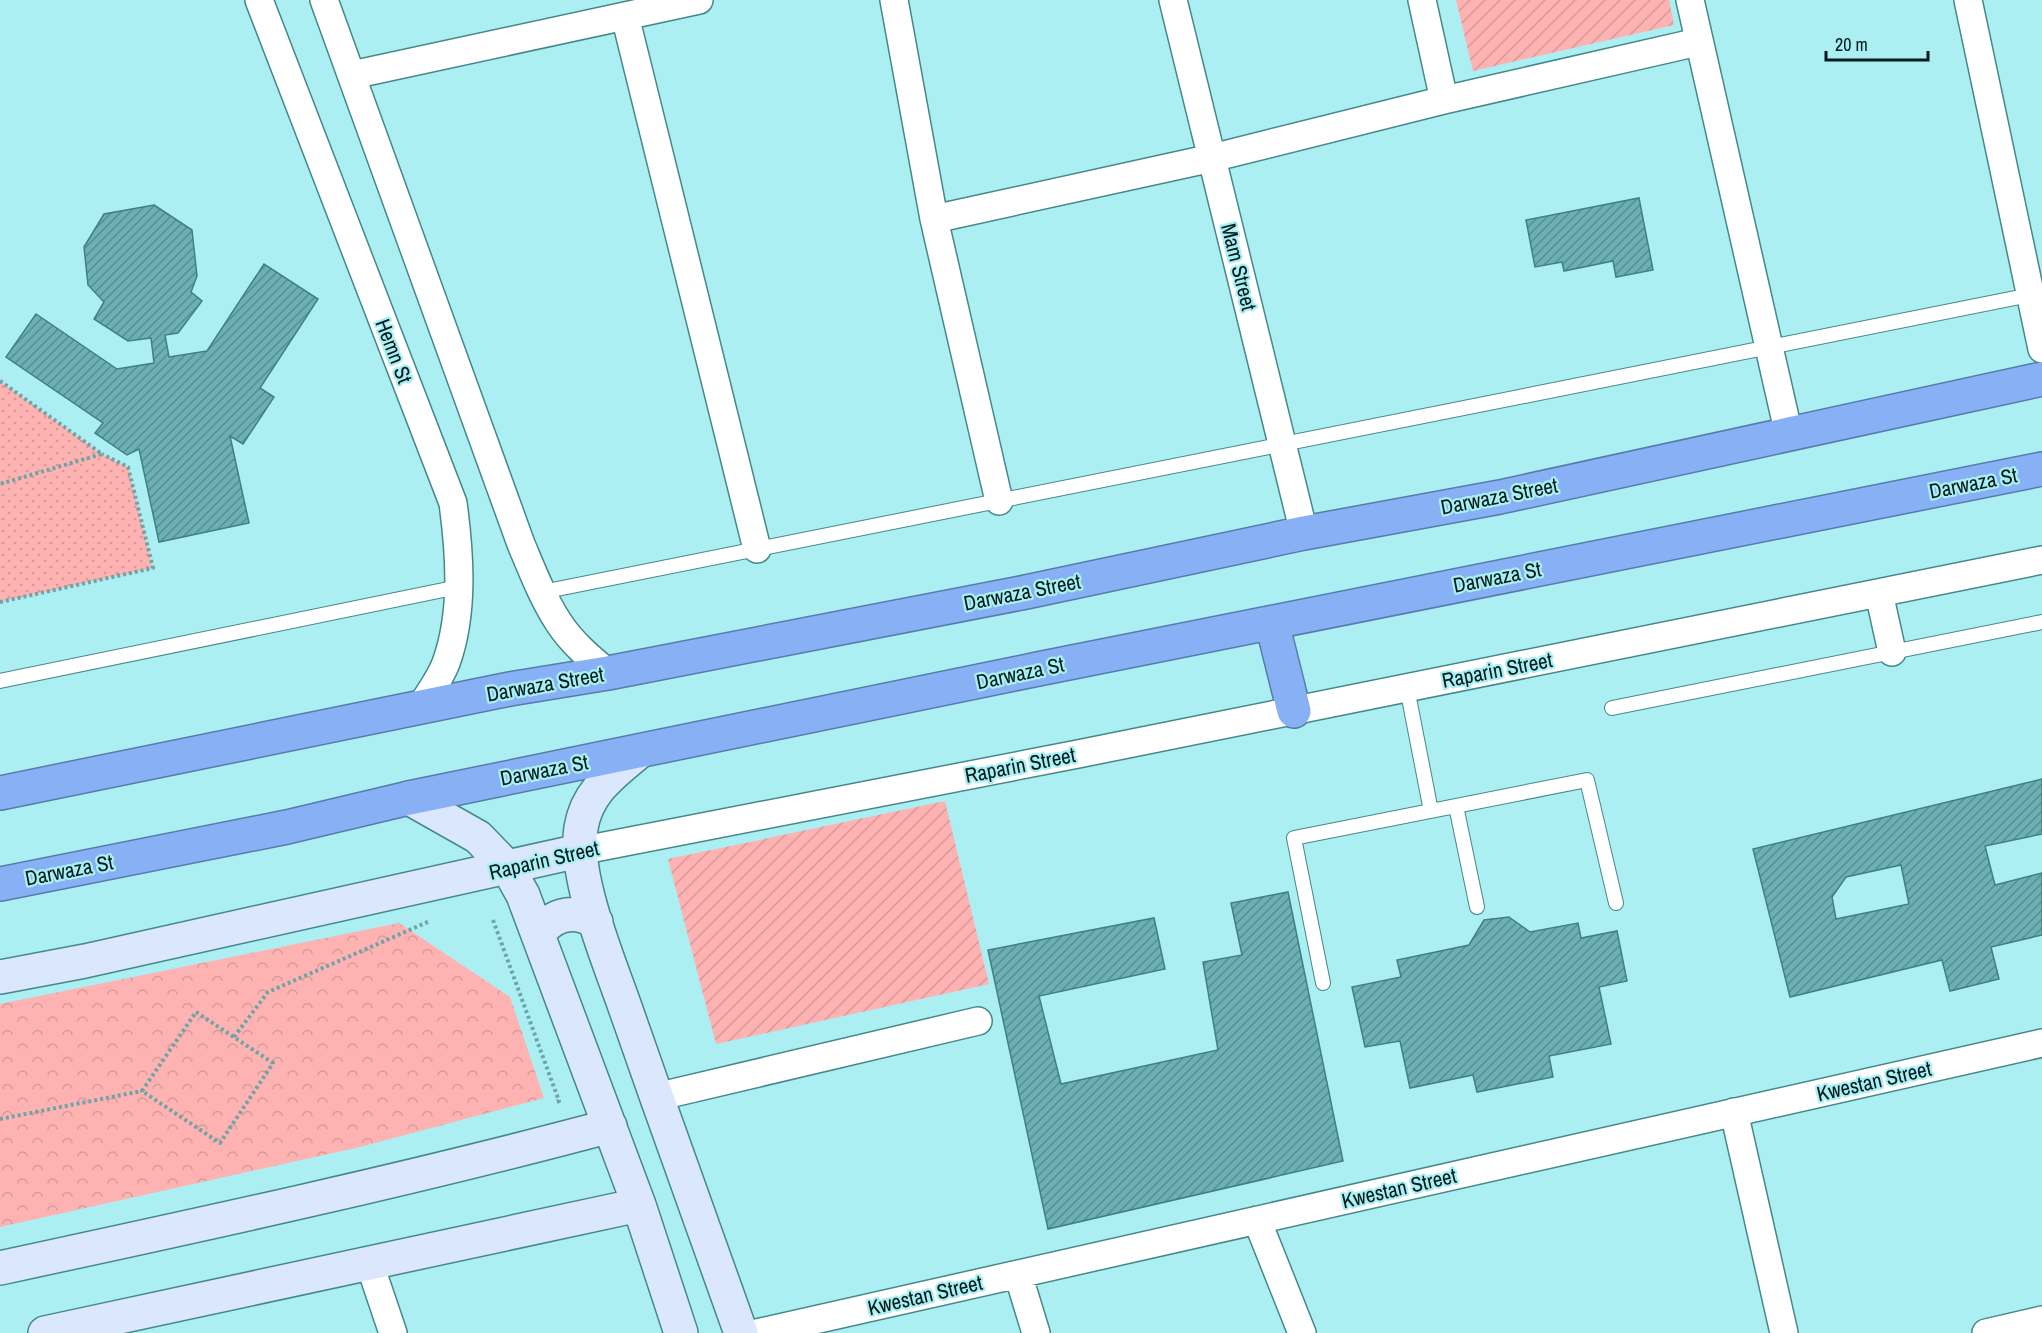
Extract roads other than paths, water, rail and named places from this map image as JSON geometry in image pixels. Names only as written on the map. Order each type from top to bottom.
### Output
[{"type":"highway","name":"Darwaza Street","points":[[0,793],[420,708],[1026,591],[1304,533],[1500,497],[2042,379]]},
{"type":"highway","name":"Darwaza St","points":[[0,884],[287,827],[409,798],[1050,666],[2042,469]]},
{"type":"highway","points":[[1272,623],[1294,711]]},
{"type":"street","name":"Hemn St","points":[[259,0],[453,503],[459,544],[458,587],[452,644],[445,666],[420,708]]},
{"type":"street","points":[[324,0],[520,544],[559,624],[578,647],[608,673]]},
{"type":"street","points":[[352,75],[699,0]]},
{"type":"street","points":[[894,0],[934,219],[999,501]]},
{"type":"street","name":"Mam Street","points":[[1173,0],[1304,533]]},
{"type":"street","points":[[1422,0],[1444,100]]},
{"type":"street","points":[[1690,0],[1789,435]]},
{"type":"street","points":[[1968,0],[2037,294],[2042,349]]},
{"type":"street","points":[[625,16],[757,549]]},
{"type":"street","points":[[934,219],[1212,158],[1444,100],[1698,42]]},
{"type":"street","name":"Raparin Street","points":[[0,977],[85,961],[579,851],[1294,711],[2042,560]]},
{"type":"street","points":[[1879,593],[1892,652]]},
{"type":"street","points":[[640,751],[601,784],[588,804],[581,827],[579,851],[583,875],[596,922],[656,1096],[741,1333]]},
{"type":"street","points":[[409,798],[478,837],[508,868],[523,895],[639,1205],[681,1333]]},
{"type":"street","points":[[539,933],[545,924],[565,914],[587,916],[596,922]]},
{"type":"street","points":[[656,1096],[978,1021]]},
{"type":"street","name":"Kwestan Street","points":[[757,1333],[2042,1043]]},
{"type":"street","points":[[1734,1112],[1784,1333]]},
{"type":"street","points":[[0,1268],[313,1200],[610,1126]]},
{"type":"street","points":[[45,1333],[639,1205]]},
{"type":"street","points":[[1257,1220],[1302,1333]]},
{"type":"street","points":[[369,1262],[393,1333]]},
{"type":"street","points":[[1018,1274],[1036,1333]]},
{"type":"street","points":[[1986,1333],[2042,1320]]},
{"type":"lane","points":[[542,592],[2037,294]]},
{"type":"lane","points":[[0,681],[458,587]]},
{"type":"lane","points":[[1612,708],[2042,622]]},
{"type":"lane","points":[[1407,688],[1431,811]]},
{"type":"lane","points":[[1323,982],[1294,838],[1587,780],[1616,903]]},
{"type":"lane","points":[[1456,806],[1477,907]]}]
